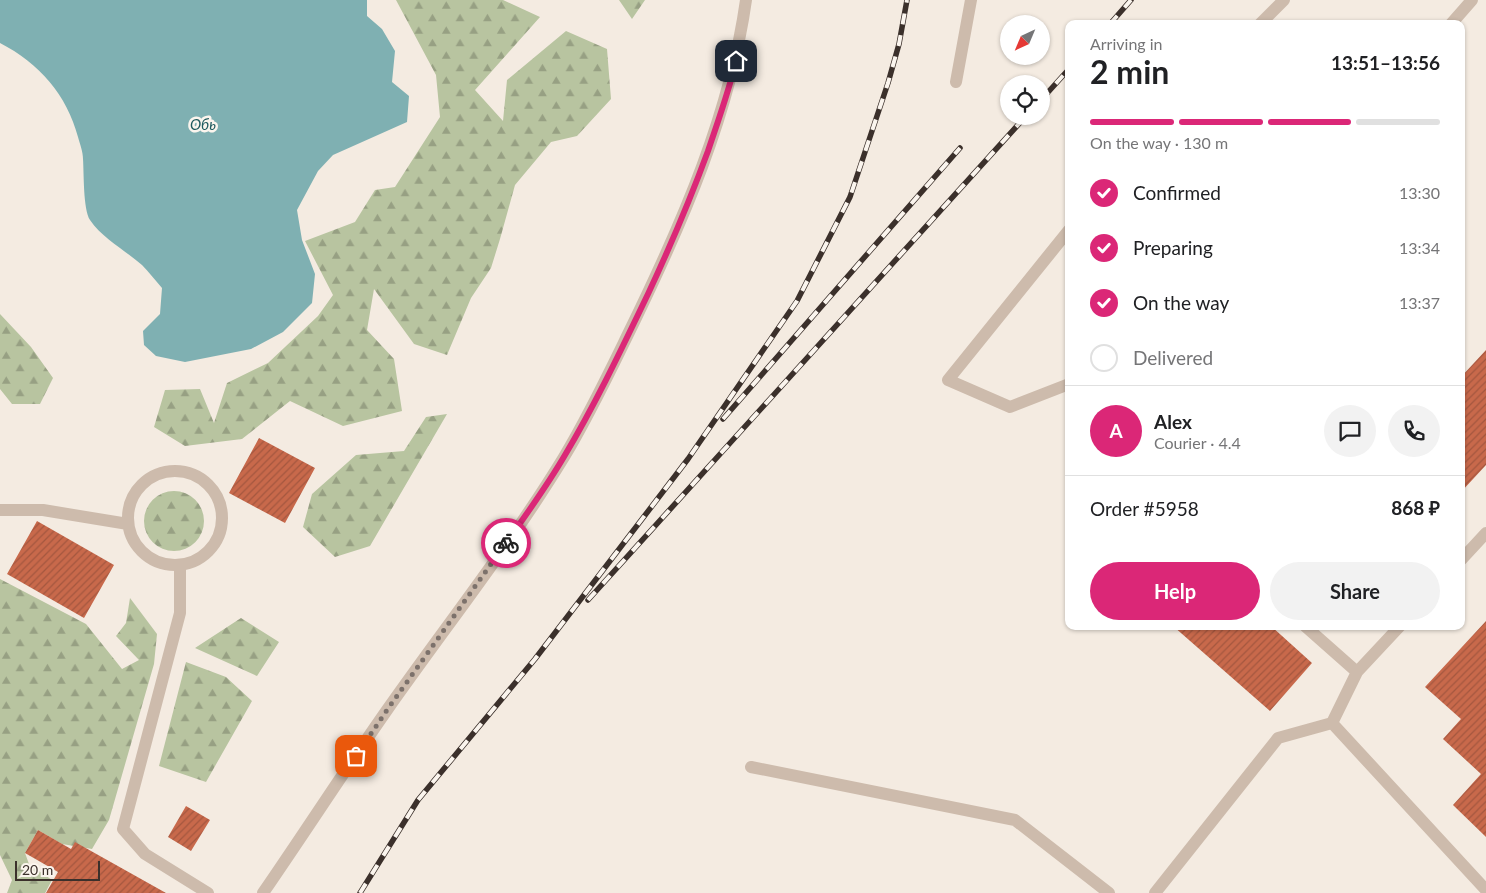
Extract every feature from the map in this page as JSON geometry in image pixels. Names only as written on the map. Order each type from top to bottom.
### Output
[{"type":"street","points":[[263,893],[387,710],[534,503],[565,456],[596,400],[663,263],[693,191],[732,78],[746,0]]},
{"type":"street","points":[[956,82],[971,0]]},
{"type":"street","points":[[1264,20],[1284,0]]},
{"type":"street","points":[[1454,20],[1472,0]]},
{"type":"street","points":[[1065,235],[948,380],[1010,407],[1065,386]]},
{"type":"street","points":[[169,471],[194,474],[204,480],[213,489],[219,500],[222,512],[222,524],[212,547],[204,555],[180,565],[156,561],[146,555],[131,536],[128,524],[128,511],[138,489],[157,474],[169,471]]},
{"type":"street","points":[[0,510],[43,510],[128,524]]},
{"type":"street","points":[[1465,556],[1486,533]]},
{"type":"street","points":[[180,565],[180,613],[123,829],[145,854],[208,893]]},
{"type":"street","points":[[1310,630],[1357,672]]},
{"type":"street","points":[[1155,893],[1278,738],[1332,723],[1357,672],[1396,630]]},
{"type":"street","points":[[1332,723],[1486,890]]},
{"type":"street","points":[[751,767],[1015,820],[1109,893]]},
{"type":"green space","points":[[396,0],[503,0],[540,17],[475,90],[503,121],[507,80],[566,31],[607,49],[611,99],[577,136],[551,142],[515,185],[491,268],[471,298],[447,355],[414,344],[374,289],[367,330],[394,359],[402,411],[343,426],[290,401],[242,439],[185,446],[154,427],[165,390],[200,389],[214,423],[227,383],[268,363],[318,316],[333,295],[305,241],[355,222],[375,190],[395,187],[440,117],[436,75]]},
{"type":"green space","points":[[619,0],[645,0],[632,19]]},
{"type":"green space","points":[[0,314],[31,347],[53,378],[40,404],[12,404],[0,389]]},
{"type":"green space","points":[[447,414],[370,546],[335,557],[303,527],[312,494],[356,455],[404,451],[426,417]]},
{"type":"green space","points":[[174,491],[191,496],[199,504],[204,521],[199,538],[191,546],[174,551],[157,546],[149,538],[144,521],[149,504],[157,496]]},
{"type":"green space","points":[[0,579],[86,624],[122,669],[139,660],[116,636],[126,623],[130,598],[157,634],[154,664],[109,820],[92,849],[62,844],[38,830],[25,853],[29,864],[52,880],[45,893],[7,893],[12,880],[0,855]]},
{"type":"green space","points":[[241,618],[279,642],[257,676],[195,648]]},
{"type":"green space","points":[[186,662],[226,677],[252,701],[206,782],[159,766]]},
{"type":"water","name":"Обь","points":[[0,0],[367,0],[367,16],[382,29],[395,51],[392,82],[409,96],[407,122],[333,155],[318,171],[297,210],[302,240],[315,274],[312,303],[283,332],[251,349],[185,362],[156,356],[144,345],[143,331],[160,314],[162,288],[142,265],[108,239],[90,220],[85,200],[82,154],[67,107],[50,82],[39,70],[0,43]]},
{"type":"building","points":[[1486,350],[1486,465],[1465,488],[1465,373]]},
{"type":"building","points":[[259,438],[315,468],[285,523],[229,493]]},
{"type":"building","points":[[37,521],[114,565],[84,618],[7,574]]},
{"type":"building","points":[[1486,621],[1486,837],[1453,805],[1481,774],[1443,739],[1461,719],[1425,687]]},
{"type":"building","points":[[1178,630],[1275,630],[1312,663],[1270,711]]},
{"type":"building","points":[[186,806],[210,820],[191,851],[168,837]]},
{"type":"building","points":[[38,830],[71,849],[75,842],[166,893],[46,893],[58,872],[25,853]]},
{"type":"railway","points":[[360,893],[418,800],[535,659],[688,459],[797,301],[850,197],[888,83],[899,44],[907,0]]},
{"type":"railway","points":[[1114,20],[1131,0]]},
{"type":"railway","points":[[1050,90],[1065,73]]},
{"type":"railway","points":[[588,600],[1018,125]]},
{"type":"railway","points":[[723,419],[960,148]]},
{"type":"way so far","points":[[356,756],[506,543]]},
{"type":"route","points":[[506,543],[565,456],[596,400],[663,263],[714,134],[736,61]]}]
